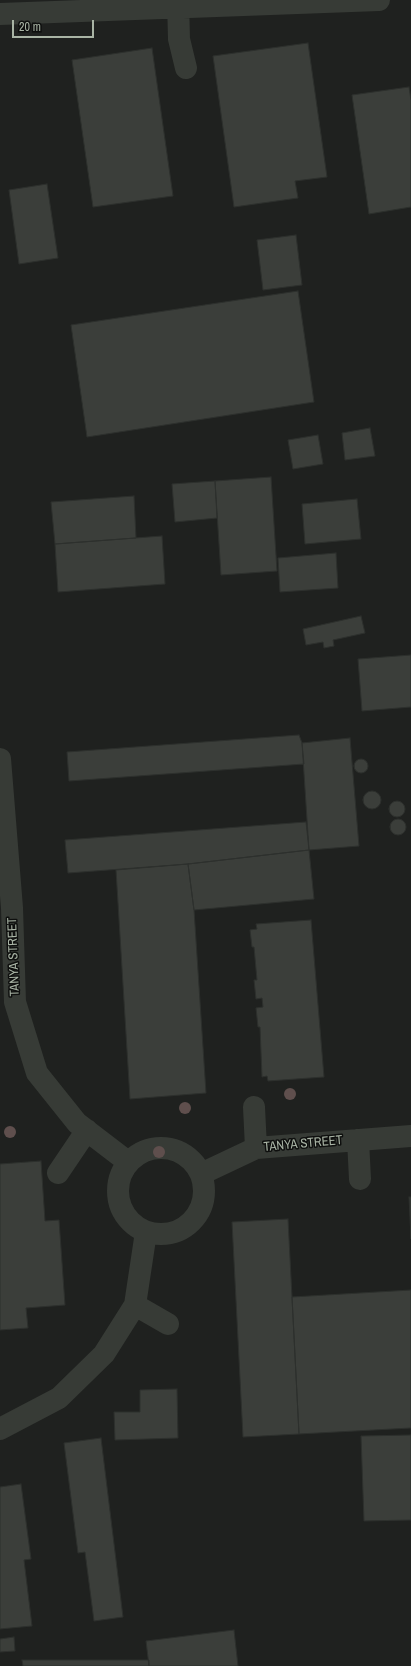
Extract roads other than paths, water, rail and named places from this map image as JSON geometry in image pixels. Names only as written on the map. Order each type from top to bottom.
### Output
[{"type":"street","points":[[0,14],[178,4],[379,0]]},
{"type":"street","points":[[178,4],[179,39],[186,68]]},
{"type":"street","name":"TANYA STREET","points":[[0,759],[6,908],[15,1002],[37,1073],[77,1123],[128,1162]]},
{"type":"street","points":[[254,1107],[256,1148]]},
{"type":"street","points":[[58,1173],[87,1130]]},
{"type":"street","name":"TANYA STREET","points":[[201,1174],[256,1148],[411,1136]]},
{"type":"street","points":[[358,1140],[360,1179]]},
{"type":"street","points":[[153,1148],[168,1148],[181,1153],[193,1162],[201,1174],[204,1188],[202,1202],[197,1215],[187,1225],[174,1232],[160,1234],[146,1232],[129,1220],[124,1215],[118,1202],[117,1188],[121,1174],[128,1162],[139,1153],[153,1148]]},
{"type":"street","points":[[0,1429],[59,1398],[104,1354],[135,1305],[146,1232]]},
{"type":"street","points":[[135,1305],[168,1324]]}]
